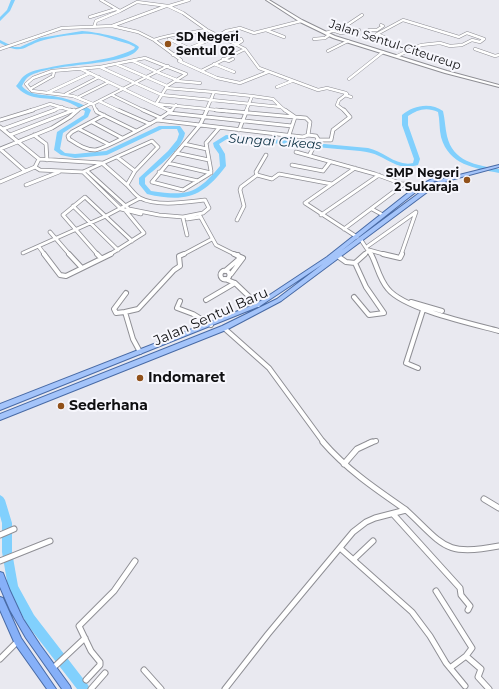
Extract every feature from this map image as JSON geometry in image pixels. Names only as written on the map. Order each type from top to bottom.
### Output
[{"type":"highway","points":[[0,576],[5,592],[27,634],[55,667],[67,689]]},
{"type":"highway","points":[[0,601],[18,641],[52,689]]},
{"type":"main road","name":"Jalan Sentul Baru","points":[[331,259],[339,257],[383,216],[416,189],[438,179],[499,164]]},
{"type":"main road","name":"Jalan Sentul Baru","points":[[0,418],[224,328],[279,300],[304,279],[386,221],[432,186],[465,173]]},
{"type":"main road","points":[[383,216],[391,217]]},
{"type":"main road","points":[[383,216],[386,221]]},
{"type":"main road","name":"Jalan Sentul Baru","points":[[0,407],[258,305],[304,279]]},
{"type":"main road","points":[[156,346],[160,354]]},
{"type":"main road","points":[[140,352],[145,357],[145,360]]},
{"type":"street","points":[[101,0],[120,11]]},
{"type":"street","points":[[94,27],[96,21],[143,0]]},
{"type":"street","points":[[178,0],[182,2]]},
{"type":"street","points":[[0,49],[14,45],[22,40],[58,29],[112,26],[167,6],[189,0]]},
{"type":"street","name":"Jalan Sentul-Citeureup","points":[[268,0],[301,21],[327,34],[499,86]]},
{"type":"street","points":[[137,2],[167,6],[183,13],[207,30],[245,49],[254,59],[256,65],[268,72],[320,90],[327,88],[340,90],[346,93],[345,96]]},
{"type":"street","points":[[90,16],[116,9]]},
{"type":"street","points":[[314,39],[324,38],[327,34],[344,27],[362,15]]},
{"type":"street","points":[[377,34],[403,20],[459,37],[467,33],[484,39],[480,42],[472,40],[462,45],[451,46],[440,43],[434,45],[424,45],[411,48],[396,56]]},
{"type":"street","points":[[173,55],[239,29],[252,33],[301,21]]},
{"type":"street","points":[[380,24],[382,26],[369,30],[384,37]]},
{"type":"street","points":[[112,26],[142,34],[154,40],[185,65],[217,78],[240,83],[268,72]]},
{"type":"street","points":[[278,26],[284,28]]},
{"type":"street","points":[[367,28],[373,30]]},
{"type":"street","points":[[154,40],[167,35],[174,36],[207,30]]},
{"type":"street","points":[[265,30],[284,37]]},
{"type":"street","points":[[335,30],[341,32],[359,30]]},
{"type":"street","points":[[236,45],[242,42],[241,39]]},
{"type":"street","points":[[169,40],[203,55]]},
{"type":"street","points":[[328,51],[348,41]]},
{"type":"street","points":[[424,45],[431,41]]},
{"type":"street","points":[[201,71],[245,49]]},
{"type":"street","points":[[475,49],[495,56],[499,55]]},
{"type":"street","points":[[349,79],[383,52]]},
{"type":"street","points":[[136,131],[96,111],[91,104],[79,98],[66,94],[47,94],[30,90],[26,84],[30,80],[52,71],[100,67],[146,58],[186,74],[167,87],[156,104]]},
{"type":"street","points":[[223,59],[228,60],[233,58]]},
{"type":"street","points":[[133,61],[176,81],[200,83]]},
{"type":"street","points":[[116,64],[167,87],[273,99],[295,117]]},
{"type":"street","points":[[214,64],[234,72]]},
{"type":"street","points":[[91,104],[167,66]]},
{"type":"street","points":[[100,67],[162,95],[281,107]]},
{"type":"street","points":[[81,69],[170,112],[203,117],[292,126]]},
{"type":"street","points":[[30,90],[53,76],[54,72],[52,71]]},
{"type":"street","points":[[47,94],[90,73]]},
{"type":"street","points":[[66,94],[99,77]]},
{"type":"street","points":[[277,87],[292,81]]},
{"type":"street","points":[[79,98],[109,82]]},
{"type":"street","points":[[10,135],[100,101],[123,88]]},
{"type":"street","points":[[211,173],[183,190],[152,182],[200,125],[214,92]]},
{"type":"street","points":[[339,94],[351,98]]},
{"type":"street","points":[[112,95],[159,119],[219,128],[303,137],[308,135],[316,136],[317,141]]},
{"type":"street","points":[[239,130],[252,96]]},
{"type":"street","points":[[317,141],[331,140],[333,130],[350,117],[346,111],[337,106],[339,100],[345,96]]},
{"type":"street","points":[[100,101],[150,124]]},
{"type":"street","points":[[0,120],[47,104],[63,106],[76,110]]},
{"type":"street","points":[[156,104],[295,117],[309,120],[308,135]]},
{"type":"street","points":[[104,115],[72,132],[68,138],[84,148],[96,150],[159,119],[170,112],[176,105]]},
{"type":"street","points":[[1,128],[63,106]]},
{"type":"street","points":[[25,171],[0,149],[1,146],[34,135],[61,123],[72,116],[76,110]]},
{"type":"street","points":[[289,135],[295,117]]},
{"type":"street","points":[[92,122],[122,138]]},
{"type":"street","points":[[1,128],[38,159],[102,163],[140,198],[172,203],[205,200],[210,208],[200,215],[183,219],[135,213],[124,209]]},
{"type":"street","points":[[201,148],[219,128]]},
{"type":"street","points":[[78,129],[108,144]]},
{"type":"street","points":[[34,135],[46,144],[47,160]]},
{"type":"street","points":[[35,167],[40,170],[85,171],[149,141],[158,145],[135,171],[127,185]]},
{"type":"street","points":[[310,154],[317,141]]},
{"type":"street","points":[[206,143],[211,173]]},
{"type":"street","points":[[184,144],[207,149]]},
{"type":"street","points":[[296,152],[310,154],[330,162],[379,175],[416,189]]},
{"type":"street","points":[[176,153],[209,160]]},
{"type":"street","points":[[0,182],[35,167],[38,159],[47,155]]},
{"type":"street","points":[[237,220],[244,211],[245,204],[240,190],[241,187],[257,175],[256,172],[266,155]]},
{"type":"street","points":[[117,157],[135,171]]},
{"type":"street","points":[[292,165],[323,170],[330,162]]},
{"type":"street","points":[[168,163],[211,173]]},
{"type":"street","points":[[355,168],[306,203],[321,215],[359,239],[368,248],[378,274],[392,294],[424,307],[499,330]]},
{"type":"street","points":[[26,185],[61,171]]},
{"type":"street","points":[[39,247],[60,275],[64,277],[118,250],[144,232],[124,209],[85,171]]},
{"type":"street","points":[[160,172],[198,181]]},
{"type":"street","points":[[257,175],[272,179],[279,174],[332,184]]},
{"type":"street","points":[[321,215],[379,175]]},
{"type":"street","points":[[344,229],[404,184]]},
{"type":"street","points":[[101,258],[62,215],[86,197],[132,241]]},
{"type":"street","points":[[23,254],[124,209],[140,198]]},
{"type":"street","points":[[73,206],[118,250]]},
{"type":"street","points":[[124,209],[183,219]]},
{"type":"street","points":[[372,209],[383,216]]},
{"type":"street","points":[[355,263],[368,248],[416,212],[400,258],[368,248]]},
{"type":"street","points":[[131,217],[135,213]]},
{"type":"street","points":[[200,215],[212,239],[222,248],[243,258],[231,275],[225,279]]},
{"type":"street","points":[[183,219],[187,235]]},
{"type":"street","points":[[50,232],[57,238],[82,268]]},
{"type":"street","points":[[126,293],[114,310],[115,313],[138,309],[174,270],[180,266],[179,256],[212,239]]},
{"type":"street","points":[[235,283],[220,275],[239,259],[238,255]]},
{"type":"street","points":[[339,257],[349,263],[355,263]]},
{"type":"street","points":[[354,297],[370,315],[384,313],[366,287],[355,263]]},
{"type":"street","points":[[224,272],[231,275],[235,283],[258,305]]},
{"type":"street","points":[[206,300],[235,283]]},
{"type":"street","points":[[180,301],[177,308],[193,314],[210,325]]},
{"type":"street","points":[[418,368],[406,363],[424,307]]},
{"type":"street","points":[[125,312],[133,339],[140,352]]},
{"type":"street","points":[[224,328],[269,368],[317,437],[344,464],[405,511],[439,542],[450,549],[460,552],[474,552],[499,546]]},
{"type":"street","points":[[344,464],[352,452],[365,443],[376,441]]},
{"type":"street","points":[[484,499],[499,508]]},
{"type":"street","points":[[225,689],[268,634],[353,532],[366,522],[405,511]]},
{"type":"street","points":[[394,514],[460,588],[461,595],[470,606],[468,610]]},
{"type":"street","points":[[0,534],[12,530]]},
{"type":"street","points":[[1,560],[50,541]]},
{"type":"street","points":[[354,559],[373,541]]},
{"type":"street","points":[[340,548],[354,559],[419,620],[450,668],[465,686]]},
{"type":"street","points":[[86,680],[100,665],[100,662],[91,651],[79,629],[80,624],[114,591],[135,561]]},
{"type":"street","points":[[436,591],[472,646],[471,650],[466,656],[450,668]]},
{"type":"street","points":[[55,667],[85,638]]},
{"type":"street","points":[[0,659],[18,641]]},
{"type":"street","points":[[466,656],[481,669],[479,679],[489,689]]},
{"type":"street","points":[[144,670],[161,689]]},
{"type":"street","points":[[91,689],[105,673]]},
{"type":"waterway","name":"Sungai Cikeas","points":[[0,20],[9,10],[13,0]]},
{"type":"waterway","name":"Sungai Cikeas","points":[[0,41],[13,48],[21,48],[42,39],[82,32],[93,33],[131,43],[137,47],[136,50],[125,56],[109,60],[54,67],[38,71],[26,77],[19,86],[27,93],[65,100],[88,110],[86,116],[60,132],[57,150],[63,154],[75,156],[107,153],[161,127],[178,127],[182,134],[176,146],[142,178],[142,184],[149,193],[174,196],[191,194],[206,185],[223,166],[222,154],[216,143],[226,137],[373,151],[400,165],[410,166],[416,164],[417,159],[405,125],[405,115],[417,108],[422,107],[440,111],[444,136],[451,153],[465,162],[499,171]]},
{"type":"waterway","points":[[0,500],[7,523],[7,552],[13,587],[30,619],[84,689]]},
{"type":"place","name":"SD Negeri Sentul 02","points":[[168,44]]},
{"type":"place","name":"SMP Negeri 2 Sukaraja","points":[[467,180]]},
{"type":"place","name":"Indomaret","points":[[140,378]]},
{"type":"place","name":"Sederhana","points":[[61,406]]}]
